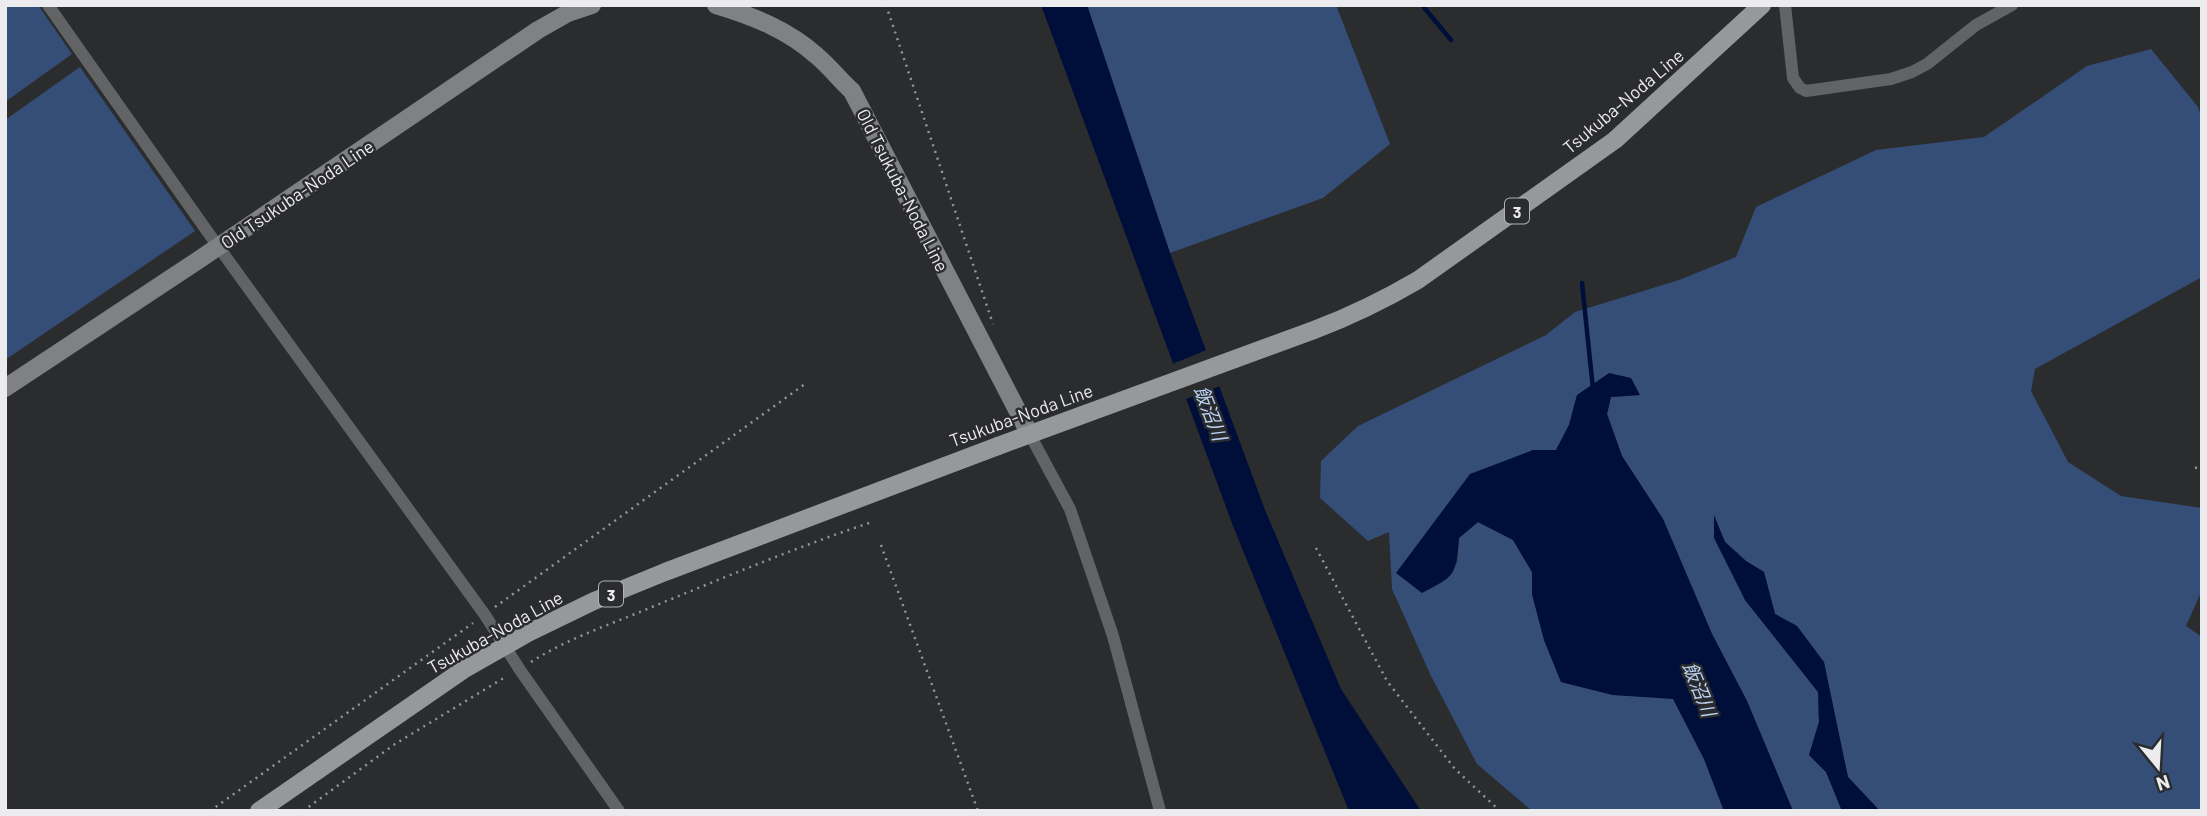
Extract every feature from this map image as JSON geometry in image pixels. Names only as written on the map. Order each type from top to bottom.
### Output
[{"type":"main road","name":"Tsukuba-Noda Line","points":[[259,811],[463,670],[594,601],[678,566],[1030,433],[1235,360],[1353,315],[1387,299],[1418,280],[1615,140],[1762,5]]},
{"type":"street","points":[[48,5],[485,615],[520,670],[619,811]]},
{"type":"street","name":"Old Tsukuba-Noda Line","points":[[5,388],[219,247],[538,30],[568,13],[592,5]]},
{"type":"street","name":"Old Tsukuba-Noda Line","points":[[716,5],[748,15],[789,35],[817,56],[852,91],[1030,433]]},
{"type":"street","points":[[1785,5],[1793,78],[1800,88],[1806,90],[1891,79],[1912,72],[1927,64],[1976,25],[2011,5]]},
{"type":"street","points":[[1030,433],[1070,509],[1113,636],[1160,811]]},
{"type":"path","points":[[886,5],[993,322],[986,351]]},
{"type":"path","points":[[209,811],[805,384]]},
{"type":"path","points":[[2194,468],[2202,466]]},
{"type":"path","points":[[303,811],[395,744],[549,650],[793,549],[872,522]]},
{"type":"path","points":[[881,545],[978,811]]},
{"type":"path","points":[[1316,548],[1387,681],[1455,769],[1500,811]]},
{"type":"shaded area","points":[[5,5],[38,5],[72,54],[5,102]]},
{"type":"shaded area","points":[[1087,5],[1336,5],[1390,144],[1323,198],[1170,253]]},
{"type":"shaded area","points":[[2151,49],[2198,107],[2202,119],[2202,277],[2035,369],[2031,391],[2068,462],[2121,496],[2202,508],[2202,590],[2186,626],[2202,637],[2202,811],[1880,811],[1848,777],[1837,732],[1797,626],[1775,614],[1764,572],[1746,561],[1725,542],[1714,517],[1745,600],[1818,692],[1819,722],[1809,755],[1826,772],[1843,811],[1793,811],[1747,701],[1712,634],[1663,519],[1622,456],[1607,414],[1611,397],[1640,395],[1577,395],[1569,425],[1556,450],[1532,450],[1396,573],[1457,563],[1459,538],[1478,522],[1513,540],[1532,572],[1532,594],[1544,640],[1561,682],[1613,695],[1673,698],[1704,759],[1724,811],[1532,811],[1477,764],[1431,676],[1392,589],[1389,532],[1368,541],[1320,498],[1321,461],[1358,426],[1546,335],[1575,312],[1679,280],[1736,257],[1756,207],[1876,150],[1984,137],[2087,66]]},
{"type":"shaded area","points":[[80,67],[195,231],[5,360],[5,120]]},
{"type":"water","points":[[1041,5],[1087,5],[1170,253],[1265,510],[1341,689],[1421,811],[1349,811],[1233,526]]},
{"type":"water","points":[[1609,373],[1631,378],[1640,395],[1611,397],[1607,414],[1622,456],[1663,519],[1712,634],[1747,701],[1793,811],[1724,811],[1704,759],[1673,699],[1613,695],[1561,682],[1544,640],[1532,594],[1532,572],[1513,540],[1478,522],[1459,538],[1455,568],[1441,583],[1422,593],[1396,573],[1470,474],[1533,450],[1556,450],[1569,425],[1577,395]]},
{"type":"water","points":[[1714,515],[1725,542],[1746,561],[1764,572],[1775,614],[1797,626],[1824,662],[1848,777],[1880,811],[1841,809],[1826,772],[1809,755],[1819,722],[1818,692],[1745,600],[1714,538]]},
{"type":"pier","points":[[1209,349],[1223,385],[1183,400],[1170,365]]},
{"type":"waterway","name":"飯沼川","points":[[1422,5],[1451,40]]},
{"type":"waterway","name":"飯沼川","points":[[1582,283],[1593,389]]}]
